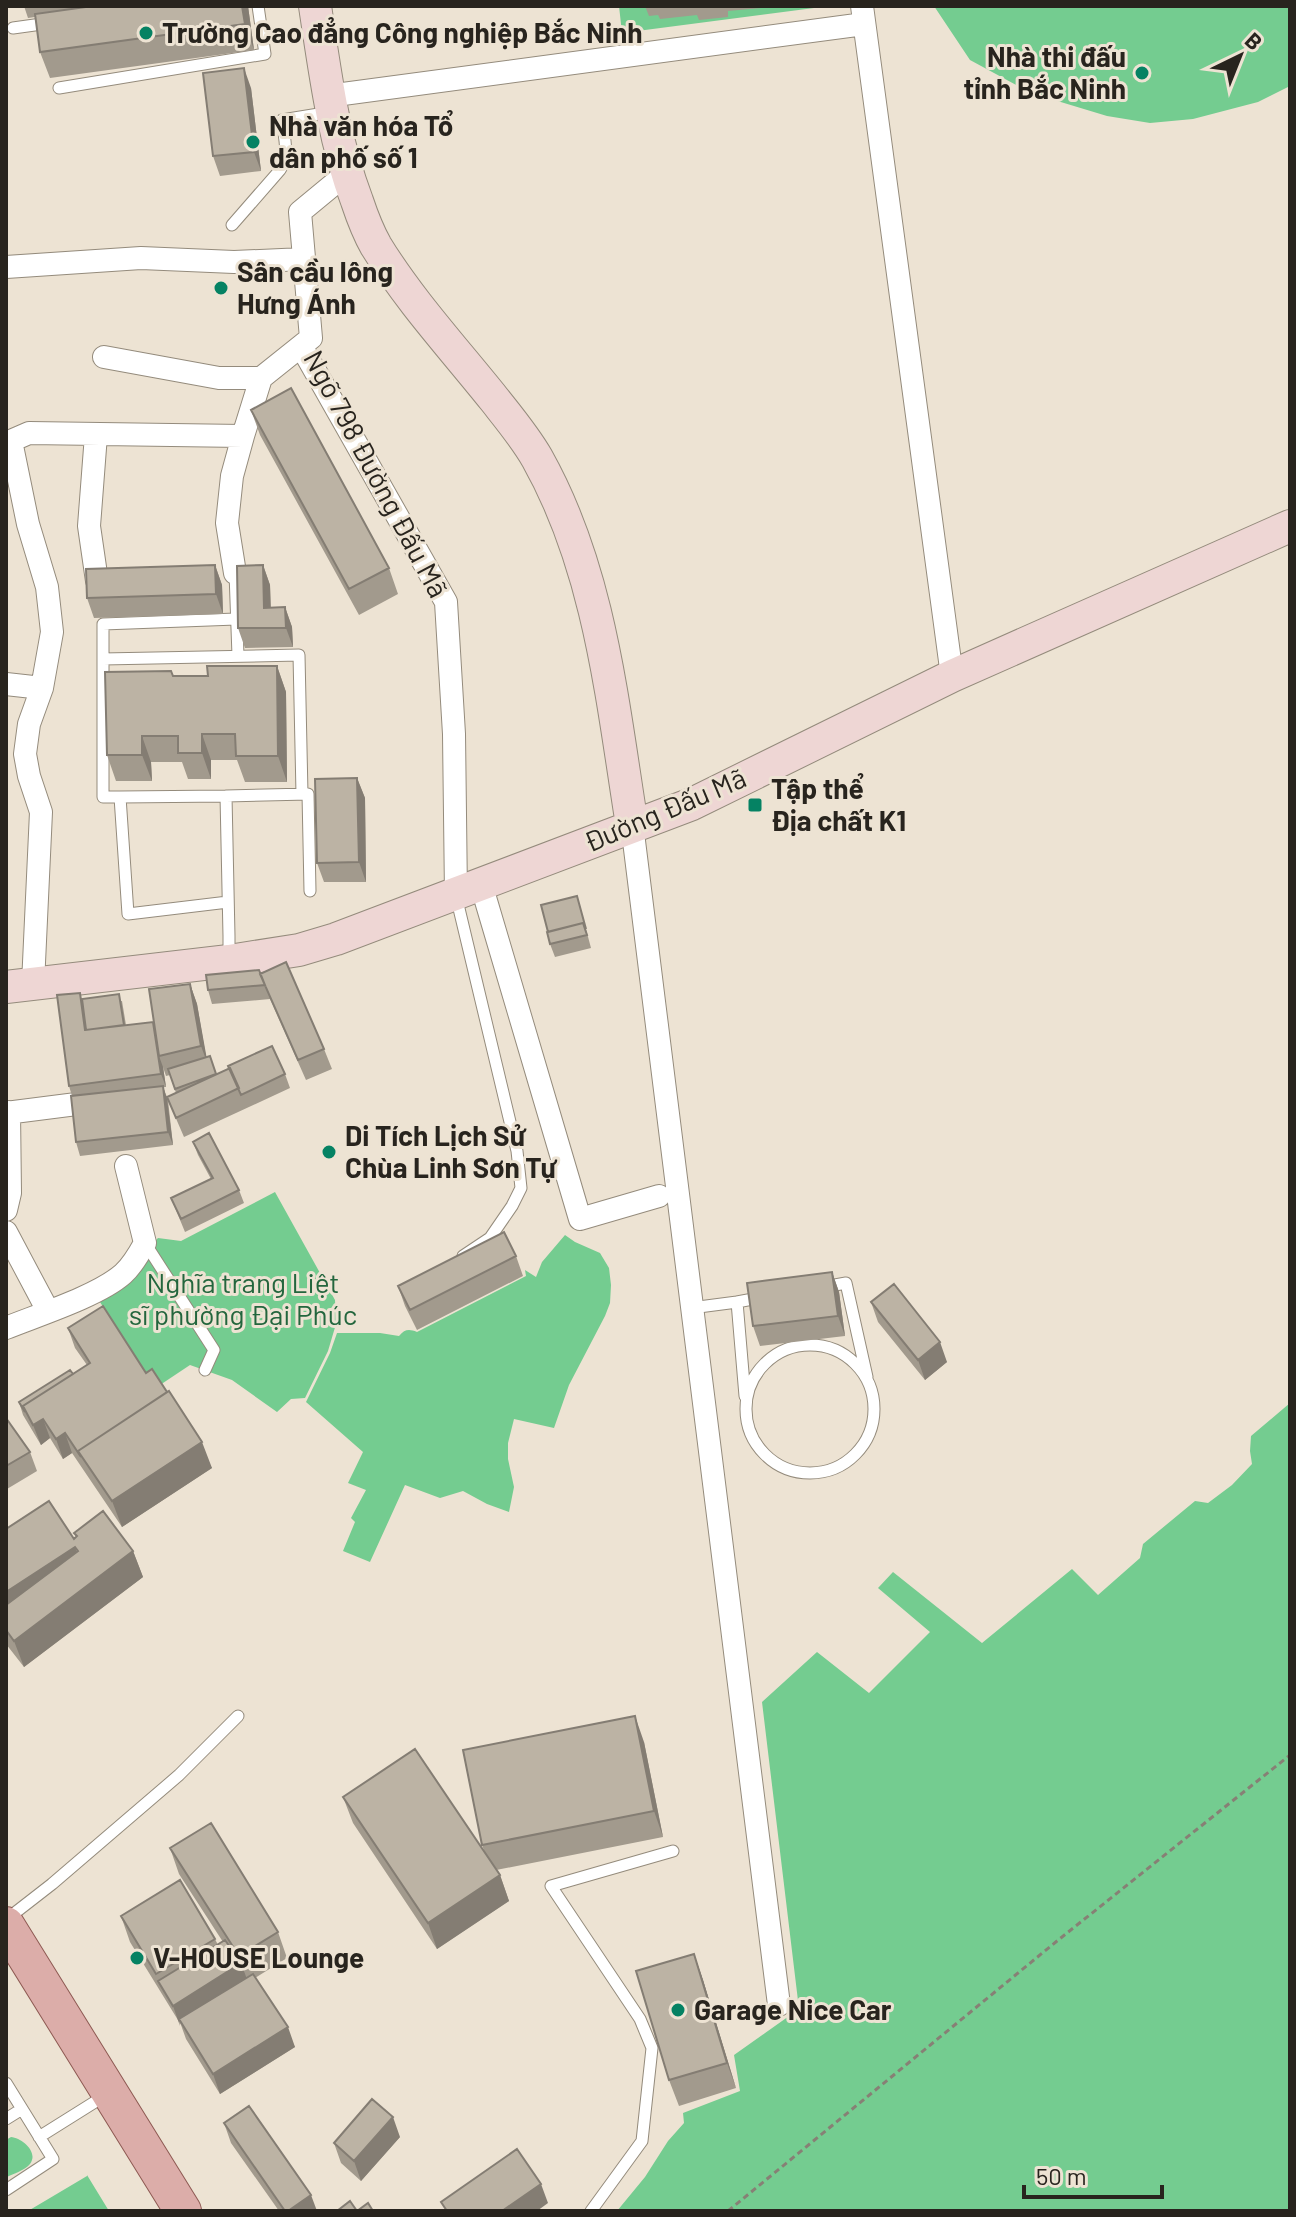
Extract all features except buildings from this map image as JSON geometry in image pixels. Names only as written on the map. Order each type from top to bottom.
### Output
[{"type":"main road","points":[[6,1923],[183,2211]]},
{"type":"street","points":[[315,6],[330,104],[346,174],[375,244],[408,292],[519,430],[536,456],[569,524],[581,557],[607,668],[632,825],[779,2005]]},
{"type":"street","points":[[330,104],[863,15],[952,676]]},
{"type":"street","name":"Ngõ 798 Đường Đấu Mã","points":[[346,174],[300,212],[311,338],[301,346],[446,602],[454,734],[469,890],[580,1219],[659,1196]]},
{"type":"street","points":[[6,267],[141,258],[234,262],[304,259]]},
{"type":"street","points":[[235,573],[227,523],[232,476],[243,436],[261,378],[301,346]]},
{"type":"street","points":[[104,357],[219,378],[261,378]]},
{"type":"street","points":[[20,986],[41,812],[25,754],[29,724],[42,688],[52,632],[47,587],[8,442],[29,433],[243,436]]},
{"type":"street","points":[[96,435],[89,526],[97,581],[127,581]]},
{"type":"street","name":"Đường Đấu Mã","points":[[20,986],[229,961],[317,945],[469,890],[692,804],[952,676],[1290,526]]},
{"type":"street","points":[[6,684],[42,688]]},
{"type":"street","points":[[6,1210],[10,1193],[8,1112],[126,1098]]},
{"type":"street","points":[[6,1328],[107,1286],[125,1273],[145,1243],[126,1166]]},
{"type":"street","points":[[6,1232],[48,1311]]},
{"type":"lane","points":[[59,88],[265,54],[258,6]]},
{"type":"lane","points":[[13,28],[59,22]]},
{"type":"lane","points":[[232,225],[285,162],[282,120],[330,104]]},
{"type":"lane","points":[[235,573],[238,656]]},
{"type":"lane","points":[[236,619],[103,624],[103,797],[308,794],[310,891]]},
{"type":"lane","points":[[103,659],[299,655],[302,794]]},
{"type":"lane","points":[[226,796],[229,961]]},
{"type":"lane","points":[[120,797],[128,914],[228,902]]},
{"type":"lane","points":[[455,1260],[490,1238],[521,1188],[517,1151],[469,890]]},
{"type":"lane","points":[[145,1243],[214,1350],[205,1370]]},
{"type":"lane","points":[[737,1302],[749,1428],[756,1444],[782,1467],[798,1472],[824,1472],[848,1461],[860,1449],[869,1434],[874,1409],[846,1283],[815,1288]]},
{"type":"lane","points":[[691,1308],[784,1294]]},
{"type":"lane","points":[[746,1403],[752,1381],[765,1363],[784,1351],[805,1345],[838,1352],[856,1365],[868,1384]]},
{"type":"lane","points":[[6,1923],[179,1775],[238,1716]]},
{"type":"lane","points":[[591,2211],[642,2141],[652,2048],[640,2019],[551,1886],[673,1851]]},
{"type":"lane","points":[[6,2083],[53,2159],[6,2190]]},
{"type":"lane","points":[[39,2137],[110,2093]]},
{"type":"lane","points":[[6,2119],[22,2109]]},
{"type":"path","points":[[728,2211],[1290,1755]]},
{"type":"green space","points":[[619,6],[815,6],[622,33]]},
{"type":"green space","name":"Nhà thi đấu tỉnh Bắc Ninh","points":[[934,6],[1290,6],[1290,86],[1258,102],[1193,119],[1150,123],[1107,116],[1031,93],[970,60]]},
{"type":"green space","name":"Nghĩa trang Liệt sĩ phường Đại Phúc","points":[[275,1192],[335,1300],[336,1324],[328,1351],[305,1398],[291,1399],[277,1412],[232,1380],[190,1365],[154,1389],[100,1302],[134,1279],[158,1238],[181,1241]]},
{"type":"green space","points":[[565,1235],[600,1253],[609,1268],[610,1303],[569,1385],[554,1428],[514,1419],[508,1443],[514,1487],[509,1512],[463,1491],[440,1498],[405,1485],[370,1562],[343,1551],[355,1522],[351,1518],[366,1490],[348,1483],[363,1452],[306,1402],[337,1333],[399,1336],[407,1330],[417,1332],[526,1276],[525,1270],[536,1277],[542,1262]]},
{"type":"green space","points":[[1290,1403],[1290,2211],[617,2211],[684,2123],[683,2113],[740,2091],[734,2055],[799,2009],[762,1702],[817,1652],[869,1693],[930,1632],[878,1588],[893,1572],[982,1643],[1072,1569],[1098,1595],[1140,1558],[1143,1544],[1195,1501],[1208,1503],[1232,1485],[1252,1464],[1251,1436]]},
{"type":"green space","points":[[11,2137],[28,2146],[32,2159],[25,2168],[7,2177],[6,2140]]},
{"type":"green space","points":[[87,2176],[109,2211],[28,2211]]},
{"type":"place","name":"Trường Cao đẳng Công nghiệp Bắc Ninh","points":[[146,33]]},
{"type":"place","name":"Nhà thi đấu tỉnh Bắc Ninh","points":[[1142,73]]},
{"type":"place","name":"Nhà văn hóa Tổ dân phố số 1","points":[[253,142]]},
{"type":"place","name":"Sân cầu lông Hưng Ánh","points":[[221,288]]},
{"type":"place","name":"Tập thể Địa chất K1","points":[[755,805]]},
{"type":"place","name":"Di Tích Lịch Sử Chùa Linh Sơn Tự","points":[[329,1152]]},
{"type":"place","name":"V-HOUSE Lounge","points":[[137,1958]]},
{"type":"place","name":"Garage Nice Car","points":[[678,2010]]}]
